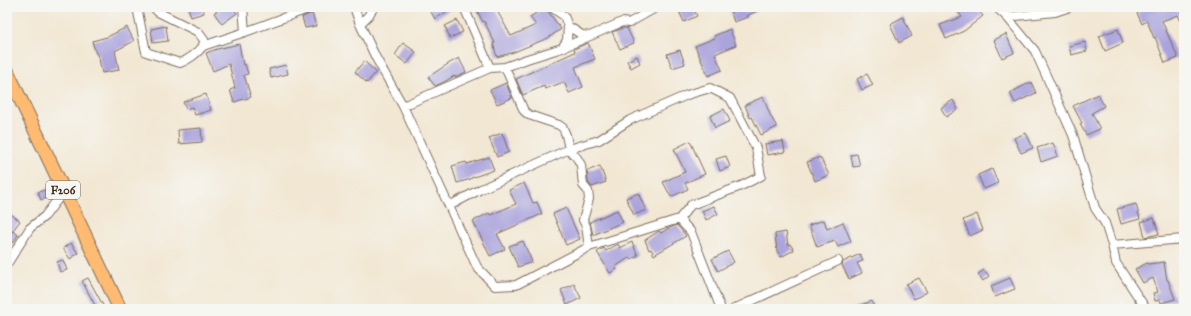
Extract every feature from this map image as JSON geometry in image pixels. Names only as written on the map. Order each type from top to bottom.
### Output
[{"type":"main road","name":"F206","points":[[7,71],[120,309]]},
{"type":"street","points":[[137,7],[146,52],[180,63],[201,50],[204,46],[313,7]]},
{"type":"street","points":[[153,7],[158,12],[198,32],[204,40],[204,46]]},
{"type":"street","points":[[243,7],[245,32]]},
{"type":"street","points":[[354,7],[360,24],[376,58],[403,106],[477,267],[495,286],[516,285],[589,247],[679,219],[691,205],[741,186],[761,176],[756,148],[730,98],[710,88],[688,95],[630,120],[599,140],[569,149],[481,189],[449,206]]},
{"type":"street","points":[[360,24],[374,7]]},
{"type":"street","points":[[464,7],[490,68]]},
{"type":"street","points":[[551,7],[564,16],[568,26],[567,40],[562,48]]},
{"type":"street","points":[[403,106],[490,68],[505,67],[562,48],[622,22],[629,23],[657,7]]},
{"type":"street","points":[[996,7],[1007,17],[1035,51],[1073,136],[1095,208],[1105,223],[1116,263],[1146,309]]},
{"type":"street","points":[[1007,17],[1055,12],[1070,7]]},
{"type":"street","points":[[568,26],[582,35],[590,36]]},
{"type":"street","points":[[505,67],[524,110],[530,115],[559,125],[563,128],[566,134],[569,149],[577,158],[580,165],[583,185],[588,191],[589,199],[583,220],[586,226],[589,247]]},
{"type":"street","points":[[7,264],[30,228],[45,216],[64,191]]},
{"type":"street","points":[[679,219],[690,232],[721,309]]},
{"type":"street","points":[[1112,245],[1184,239]]},
{"type":"street","points":[[734,309],[838,262]]},
{"type":"building","points":[[188,7],[203,7],[204,13],[191,17]]},
{"type":"building","points":[[222,7],[232,7],[237,13],[222,24],[214,13]]},
{"type":"building","points":[[428,7],[454,7],[435,19]]},
{"type":"building","points":[[475,7],[495,7],[511,36],[536,25],[530,17],[545,7],[561,29],[548,38],[514,52],[497,57],[493,43],[495,43]]},
{"type":"building","points":[[677,7],[693,7],[697,16],[684,22]]},
{"type":"building","points":[[729,7],[767,7],[748,15],[748,17],[734,22]]},
{"type":"building","points":[[962,7],[976,7],[983,16],[964,31],[946,39],[940,25],[962,17],[957,11]]},
{"type":"building","points":[[1142,7],[1183,7],[1184,28],[1178,15],[1162,21],[1178,58],[1165,63],[1147,21],[1142,24],[1137,13],[1144,10]]},
{"type":"building","points":[[312,13],[316,26],[305,28],[302,17]]},
{"type":"building","points":[[903,17],[912,36],[899,43],[890,24]]},
{"type":"building","points":[[457,20],[463,32],[450,38],[445,26]]},
{"type":"building","points":[[166,26],[168,41],[153,43],[151,29]]},
{"type":"building","points":[[127,27],[134,41],[115,51],[119,70],[102,73],[98,54],[96,54],[92,41],[107,37]]},
{"type":"building","points":[[627,28],[634,43],[620,49],[612,32]]},
{"type":"building","points":[[730,29],[736,45],[715,54],[722,70],[708,76],[695,46],[715,38],[714,36]]},
{"type":"building","points":[[1118,29],[1123,43],[1105,51],[1099,36]]},
{"type":"building","points":[[1006,34],[1014,53],[1002,58],[994,40]]},
{"type":"building","points":[[1085,42],[1087,51],[1071,55],[1069,46]]},
{"type":"building","points":[[403,43],[416,52],[407,64],[395,55]]},
{"type":"building","points":[[588,43],[595,59],[575,67],[583,87],[569,93],[564,82],[545,89],[544,86],[523,95],[516,79],[575,52],[574,49]]},
{"type":"building","points":[[239,44],[243,65],[245,64],[248,74],[244,75],[251,97],[234,102],[230,90],[235,88],[229,64],[213,71],[206,53]]},
{"type":"building","points":[[680,50],[685,64],[672,68],[667,54]]},
{"type":"building","points":[[637,56],[640,63],[631,68],[627,61]]},
{"type":"building","points":[[459,58],[466,72],[455,77],[454,76],[435,86],[428,77]]},
{"type":"building","points":[[364,61],[376,72],[367,83],[355,72]]},
{"type":"building","points":[[286,65],[288,74],[271,78],[269,69]]},
{"type":"building","points":[[867,74],[873,85],[862,90],[857,79]]},
{"type":"building","points":[[1031,82],[1036,93],[1015,103],[1010,93]]},
{"type":"building","points":[[506,83],[512,98],[497,104],[490,90]]},
{"type":"building","points":[[206,94],[211,110],[195,115],[192,107],[186,109],[183,102]]},
{"type":"building","points":[[1098,94],[1104,106],[1092,113],[1100,129],[1086,135],[1080,124],[1082,123],[1073,106]]},
{"type":"building","points":[[763,97],[771,117],[777,127],[761,135],[752,117],[750,118],[745,105]]},
{"type":"building","points":[[953,100],[958,109],[946,117],[941,108]]},
{"type":"building","points":[[724,109],[730,121],[715,128],[710,116]]},
{"type":"building","points":[[201,128],[202,142],[179,144],[178,130]]},
{"type":"building","points":[[502,133],[509,152],[497,157],[489,138]]},
{"type":"building","points":[[1026,133],[1033,148],[1021,153],[1014,138]]},
{"type":"building","points":[[690,141],[705,174],[685,183],[688,189],[671,197],[663,182],[685,172],[674,149]]},
{"type":"building","points":[[783,141],[785,152],[767,155],[765,144]]},
{"type":"building","points":[[1053,143],[1058,156],[1041,162],[1037,148]]},
{"type":"building","points":[[857,154],[860,166],[853,167],[851,155]]},
{"type":"building","points":[[726,156],[730,167],[720,171],[716,159]]},
{"type":"building","points":[[489,157],[494,170],[457,183],[452,166],[466,162],[467,164]]},
{"type":"building","points":[[820,157],[829,175],[815,181],[807,162]]},
{"type":"building","points":[[600,166],[606,182],[592,187],[588,182],[587,171]]},
{"type":"building","points":[[992,169],[998,183],[984,189],[978,175]]},
{"type":"building","points":[[524,183],[533,203],[537,202],[542,214],[497,234],[505,249],[490,256],[473,221],[489,213],[490,215],[516,204],[509,190]]},
{"type":"building","points":[[51,188],[53,196],[41,200],[38,192]]},
{"type":"building","points":[[638,193],[646,210],[634,215],[626,198]]},
{"type":"building","points":[[1136,204],[1140,219],[1121,224],[1117,209]]},
{"type":"building","points":[[714,206],[718,214],[706,220],[702,211]]},
{"type":"building","points":[[566,208],[580,239],[566,245],[553,214]]},
{"type":"building","points":[[617,210],[623,222],[593,235],[590,222]]},
{"type":"building","points":[[7,211],[20,221],[7,238]]},
{"type":"building","points":[[977,214],[983,230],[970,236],[963,220]]},
{"type":"building","points":[[1154,218],[1159,234],[1145,237],[1141,222]]},
{"type":"building","points":[[824,220],[827,229],[843,222],[851,241],[838,247],[835,241],[817,247],[809,225]]},
{"type":"building","points":[[677,225],[686,236],[654,255],[651,249],[649,250],[645,240],[659,231],[661,233]]},
{"type":"building","points":[[13,231],[18,235],[13,243],[7,239]]},
{"type":"building","points":[[786,232],[788,245],[790,244],[794,250],[781,257],[777,251],[775,234]]},
{"type":"building","points":[[523,241],[532,262],[518,267],[509,246]]},
{"type":"building","points":[[632,242],[638,256],[631,259],[630,257],[615,267],[617,269],[610,273],[597,252],[604,248],[606,251],[618,244],[620,248]]},
{"type":"building","points":[[71,243],[78,253],[70,259],[63,248]]},
{"type":"building","points":[[728,251],[734,262],[718,271],[712,259]]},
{"type":"building","points":[[860,254],[863,261],[857,263],[862,273],[849,279],[842,265],[843,262]]},
{"type":"building","points":[[63,260],[67,270],[60,272],[57,262]]},
{"type":"building","points":[[1164,262],[1167,280],[1175,299],[1161,303],[1160,300],[1155,301],[1153,293],[1158,292],[1153,278],[1143,283],[1135,269],[1147,263]]},
{"type":"building","points":[[984,270],[989,276],[983,281],[978,274]]},
{"type":"building","points":[[88,278],[105,309],[97,309],[82,281]]},
{"type":"building","points":[[919,278],[927,292],[914,299],[906,284]]},
{"type":"building","points":[[1010,278],[1015,289],[995,297],[991,286]]},
{"type":"building","points":[[574,284],[581,298],[567,305],[561,290]]},
{"type":"building","points":[[872,301],[874,309],[853,309],[853,308]]}]
